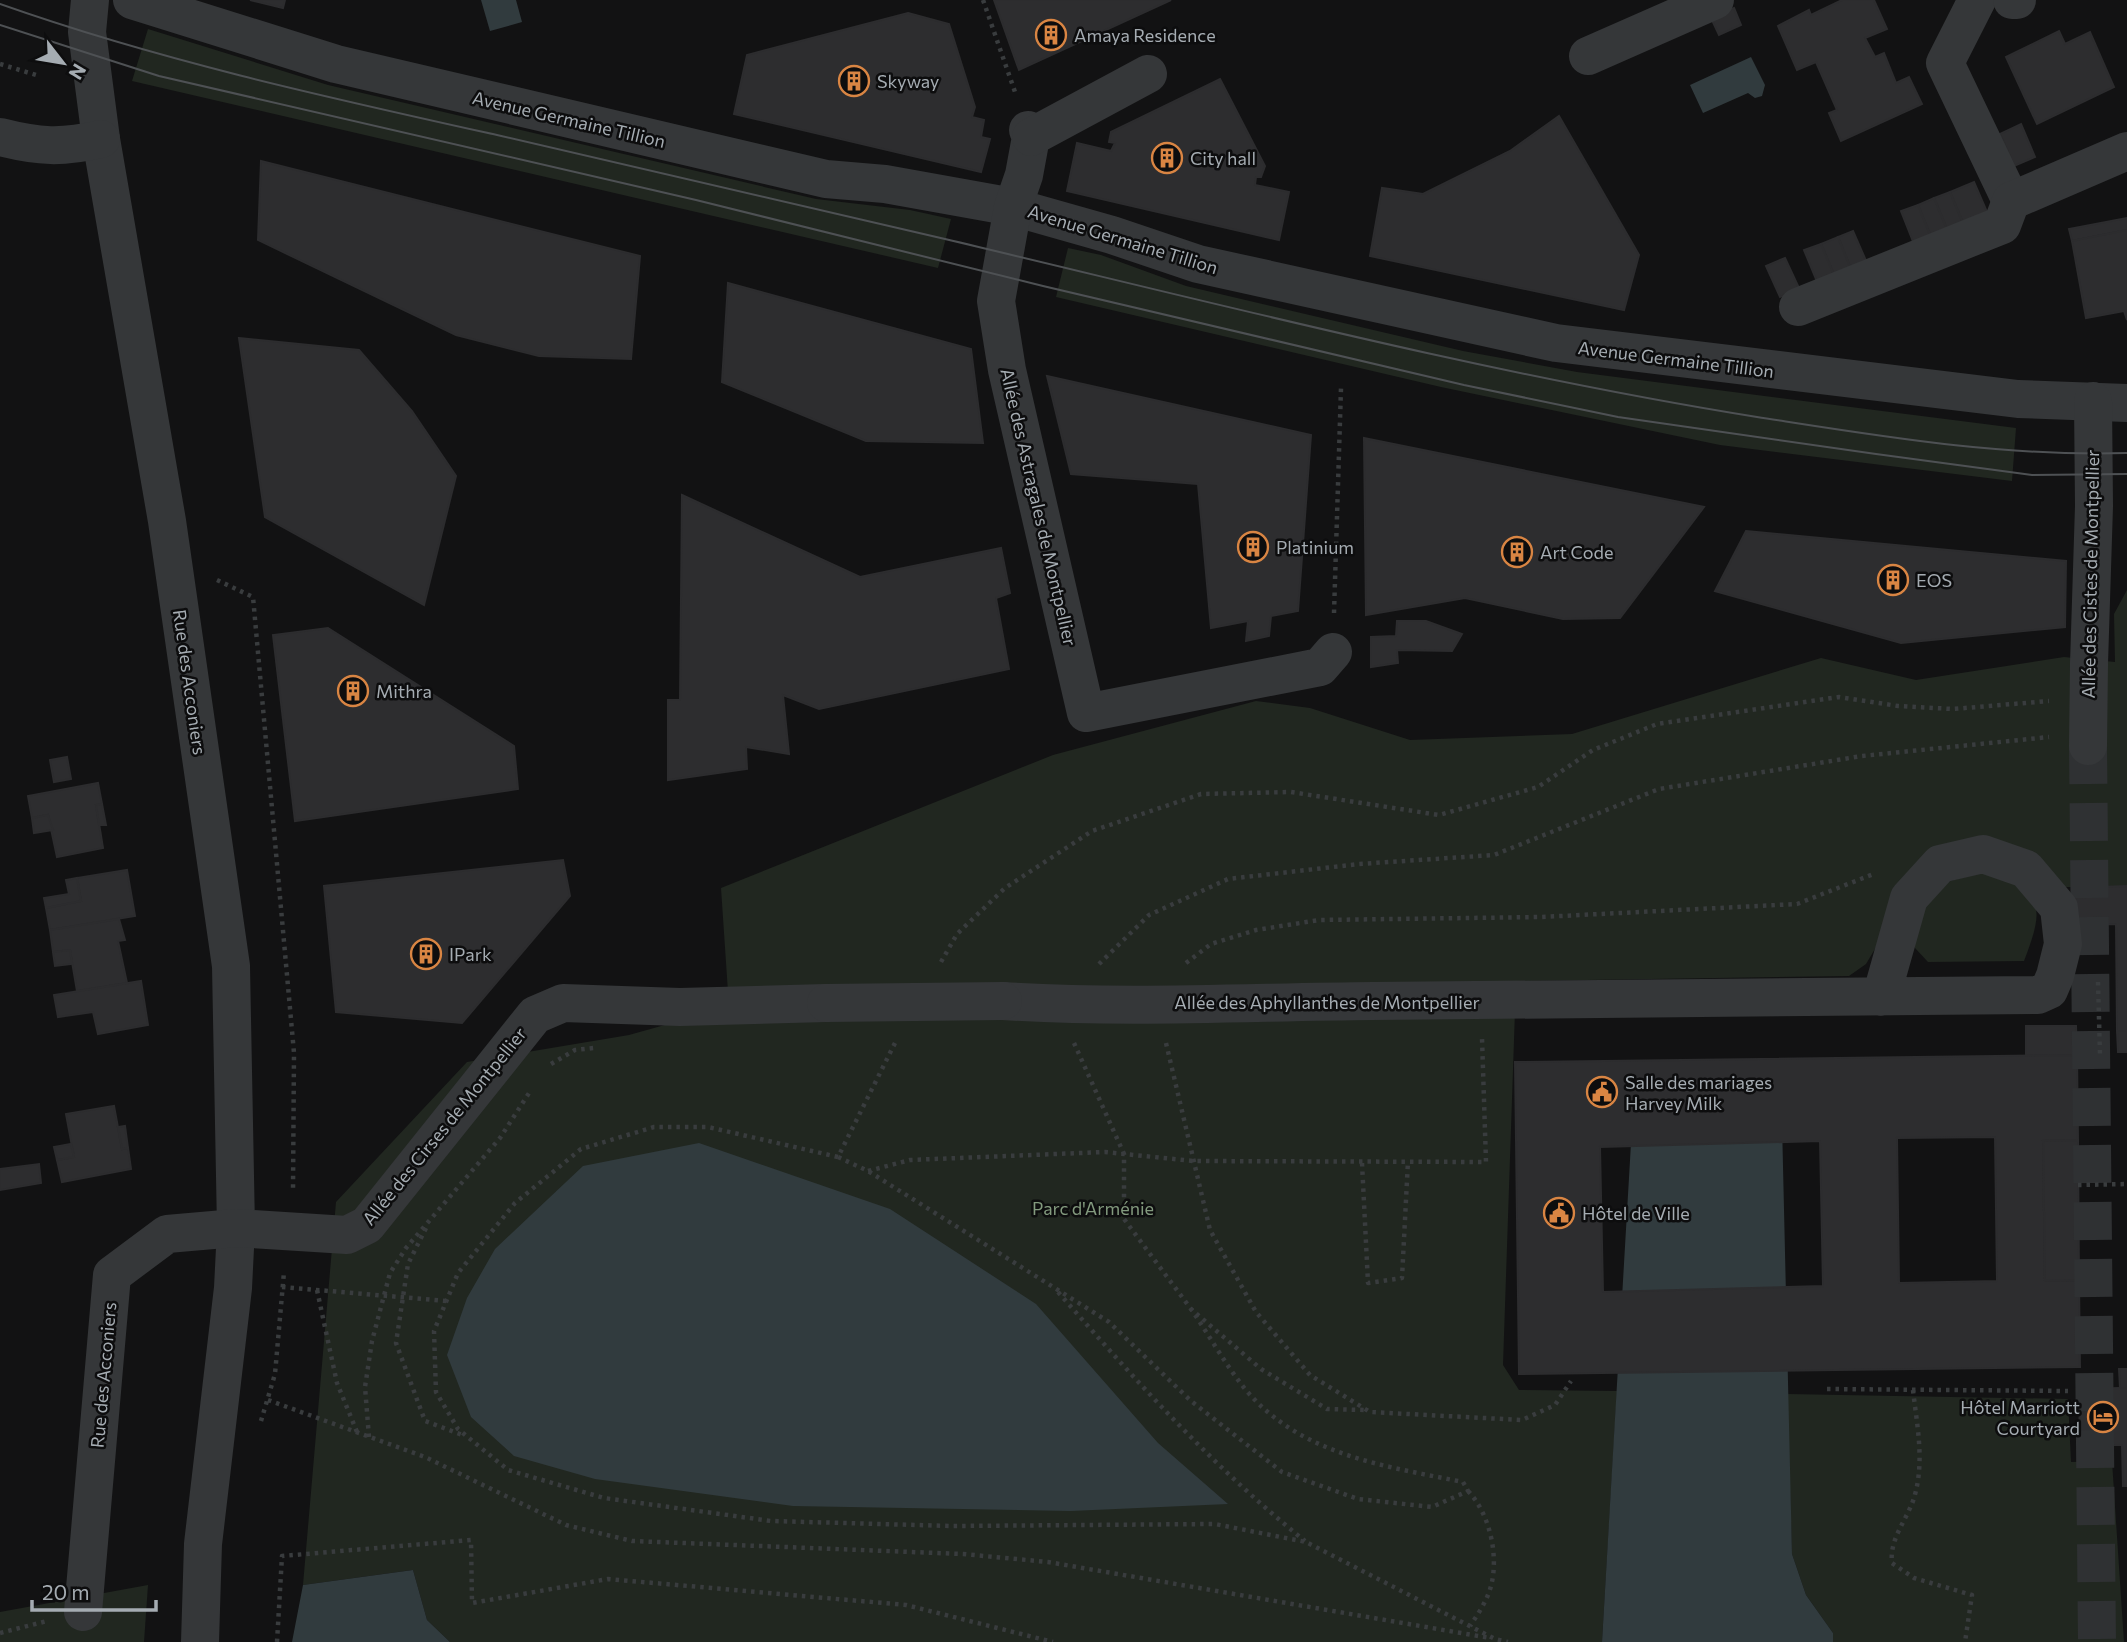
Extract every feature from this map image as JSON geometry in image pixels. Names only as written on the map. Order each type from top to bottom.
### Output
[{"type":"street","name":"Rue des Acconiers","points":[[90,0],[87,32],[101,139],[167,521],[231,966],[236,1228],[233,1289],[201,1582],[200,1642]]},
{"type":"street","name":"Avenue Germaine Tillion","points":[[132,0],[336,64],[826,178],[885,184],[1013,207],[1112,235],[1198,264],[1556,343],[2018,400],[2110,402]]},
{"type":"street","points":[[1588,56],[1715,0]]},
{"type":"street","points":[[1798,307],[2002,225],[2011,201],[1945,63],[1977,0]]},
{"type":"street","points":[[1030,133],[1148,74]]},
{"type":"street","name":"Allée des Astragales de Montpellier","points":[[1030,133],[996,300],[1007,370],[1086,713],[1320,667],[1333,652]]},
{"type":"street","points":[[0,137],[32,145],[61,147],[101,139]]},
{"type":"street","points":[[2011,201],[2127,151]]},
{"type":"street","name":"Allée des Cistes de Montpellier","points":[[2088,746],[2094,506],[2110,402]]},
{"type":"street","name":"Allée des Aphyllanthes de Montpellier","points":[[774,1003],[1003,1001],[1057,1004],[2038,995],[2049,990],[2056,976],[2063,944],[2059,908],[2026,869],[1983,854],[1937,867]]},
{"type":"street","points":[[1881,996],[1909,898],[1937,867]]},
{"type":"street","name":"Allée des Cirses de Montpellier","points":[[236,1228],[347,1235],[367,1225],[536,1014],[563,1003],[680,1007],[774,1003]]},
{"type":"street","name":"Rue des Acconiers","points":[[83,1612],[112,1275],[167,1234],[236,1228]]},
{"type":"path","points":[[983,0],[1030,133]]},
{"type":"path","points":[[0,64],[36,75]]},
{"type":"path","points":[[1333,652],[1341,388]]},
{"type":"path","points":[[253,597],[294,1053],[292,1233]]},
{"type":"path","points":[[937,969],[957,934],[1005,888],[1092,831],[1201,794],[1292,792],[1439,815],[1538,787],[1593,750],[1657,724],[1839,697],[1898,706],[1953,709],[2060,700]]},
{"type":"path","points":[[1571,1381],[1555,1405],[1522,1420],[1370,1412],[1310,1375],[1256,1312],[1210,1230],[1158,1003],[1185,964],[1211,944],[1256,930],[1319,920],[1541,918],[1797,904],[1896,865],[1937,867]]},
{"type":"path","points":[[2098,977],[2100,1055]]},
{"type":"path","points":[[868,1171],[909,1160],[1105,1152],[1193,1161],[1486,1162],[1480,1000]]},
{"type":"path","points":[[838,1157],[897,1040]]},
{"type":"path","points":[[546,1066],[575,1050],[600,1047]]},
{"type":"path","points":[[369,1437],[365,1387],[372,1341],[390,1273],[430,1219],[500,1138],[533,1087]]},
{"type":"path","points":[[1306,1542],[1215,1524],[953,1526],[771,1521],[604,1498],[508,1469],[458,1429],[436,1392],[434,1331],[458,1273],[515,1203],[581,1149],[654,1127],[708,1127],[838,1157],[868,1171],[1109,1322],[1191,1401],[1282,1472],[1358,1499],[1432,1507],[1468,1491]]},
{"type":"path","points":[[1362,1162],[1368,1283],[1402,1278],[1408,1161]]},
{"type":"path","points":[[2078,1185],[2127,1184]]},
{"type":"path","points":[[430,1219],[408,1264],[396,1343],[425,1421],[469,1438]]},
{"type":"path","points":[[282,1287],[447,1301]]},
{"type":"path","points":[[1055,1288],[1153,1401],[1249,1496],[1306,1542],[1494,1639]]},
{"type":"path","points":[[317,1290],[337,1382],[358,1432]]},
{"type":"path","points":[[1191,1308],[1246,1390],[1298,1436],[1355,1460],[1463,1482],[1487,1520],[1492,1565],[1492,1585],[1470,1626]]},
{"type":"path","points":[[1827,1389],[2068,1391]]},
{"type":"path","points":[[1913,1390],[1921,1458],[1913,1499],[1890,1551],[1892,1563],[1914,1578],[1972,1595],[1965,1642]]},
{"type":"path","points":[[268,1400],[425,1457],[566,1525],[632,1541],[963,1554],[1048,1562],[1508,1642]]},
{"type":"path","points":[[277,1642],[282,1556],[471,1540],[472,1604],[608,1579],[906,1605],[1053,1642]]},
{"type":"green space","points":[[148,29],[328,85],[816,199],[910,210],[951,219],[938,268],[132,81]]},
{"type":"green space","points":[[1068,248],[1101,255],[1186,286],[1463,351],[1577,372],[2016,428],[2012,481],[1720,445],[1441,387],[1056,297]]},
{"type":"green space","name":"Parc d'Arménie","points":[[2127,590],[2127,888],[2064,887],[1981,840],[1885,932],[1866,964],[1849,976],[1516,981],[1503,1365],[1519,1390],[1617,1391],[1602,1642],[450,1642],[427,1620],[413,1570],[303,1585],[336,1202],[467,1062],[629,1035],[729,1007],[721,888],[1053,755],[1256,701],[1310,708],[1410,740],[1572,734],[1821,658],[1916,680],[2064,657],[2115,662],[2114,614]]},
{"type":"green space","points":[[1987,871],[2020,887],[2035,904],[2035,927],[2024,961],[1928,962],[1915,948],[1915,920],[1943,883]]},
{"type":"green space","points":[[1787,1394],[2068,1399],[2071,1462],[2112,1461],[2124,1642],[1833,1642],[1833,1633],[1806,1595],[1792,1554]]},
{"type":"green space","points":[[148,1585],[144,1642],[0,1642],[0,1612]]},
{"type":"shaded area","points":[[481,0],[516,0],[522,22],[490,31]]},
{"type":"shaded area","points":[[1751,57],[1765,85],[1762,96],[1755,98],[1748,93],[1703,113],[1690,85]]},
{"type":"shaded area","points":[[1782,1123],[1792,1554],[1806,1595],[1833,1633],[1833,1642],[1602,1642],[1632,1126]]},
{"type":"shaded area","points":[[699,1143],[890,1209],[1036,1304],[1158,1443],[1228,1504],[1071,1511],[793,1506],[595,1479],[514,1456],[471,1417],[447,1355],[467,1298],[495,1249],[583,1166]]},
{"type":"shaded area","points":[[413,1570],[427,1620],[450,1642],[292,1642],[303,1585]]},
{"type":"building","points":[[250,0],[285,0],[283,8]]},
{"type":"building","name":"Amaya Residence","points":[[994,0],[1171,0],[1019,70]]},
{"type":"building","points":[[1842,0],[1874,0],[1887,29],[1865,38],[1875,57],[1884,53],[1896,83],[1909,77],[1922,104],[1841,141],[1829,113],[1837,110],[1816,62],[1797,70],[1778,26],[1809,10],[1811,15]]},
{"type":"building","points":[[1734,8],[1741,25],[1719,35],[1711,18]]},
{"type":"building","name":"Skyway","points":[[908,13],[949,24],[975,107],[972,117],[984,120],[981,137],[990,139],[981,172],[734,114],[747,55]]},
{"type":"building","points":[[2059,31],[2065,44],[2090,32],[2114,87],[2037,124],[2006,57]]},
{"type":"building","name":"City hall","points":[[1220,79],[1265,166],[1261,177],[1256,177],[1255,185],[1289,192],[1279,240],[1067,191],[1077,143],[1111,151],[1115,143],[1109,142],[1111,132]]},
{"type":"building","points":[[1559,116],[1639,255],[1624,310],[1370,256],[1382,188],[1423,194],[1510,151]]},
{"type":"building","points":[[2021,124],[2035,157],[2014,166],[2000,134]]},
{"type":"building","points":[[261,161],[640,256],[631,359],[539,356],[456,335],[258,240]]},
{"type":"building","points":[[1974,182],[1987,212],[1963,223],[1950,192]]},
{"type":"building","points":[[1950,192],[1963,223],[1947,229],[1934,198]]},
{"type":"building","points":[[1934,198],[1947,229],[1931,237],[1918,205]]},
{"type":"building","points":[[1918,205],[1931,237],[1914,244],[1901,211]]},
{"type":"building","points":[[2127,218],[2127,230],[2072,241],[2069,229]]},
{"type":"building","points":[[2127,230],[2127,320],[2124,311],[2086,318],[2072,241]]},
{"type":"building","points":[[1853,231],[1867,263],[1851,269],[1838,237]]},
{"type":"building","points":[[1838,237],[1851,269],[1835,277],[1821,244]]},
{"type":"building","points":[[1821,244],[1835,277],[1818,284],[1804,250]]},
{"type":"building","points":[[1785,258],[1799,288],[1780,297],[1766,266]]},
{"type":"building","points":[[728,283],[971,349],[983,443],[866,441],[722,382]]},
{"type":"building","points":[[239,338],[359,350],[412,411],[456,476],[424,605],[265,517]]},
{"type":"building","name":"Platinium","points":[[1047,376],[1311,435],[1298,611],[1271,616],[1269,636],[1246,641],[1248,621],[1211,628],[1198,484],[1071,474]]},
{"type":"building","name":"Art Code","points":[[1364,438],[1704,507],[1620,618],[1563,619],[1465,598],[1366,615]]},
{"type":"building","points":[[682,495],[860,577],[1001,548],[1010,593],[996,598],[1009,669],[819,709],[783,695],[789,754],[746,747],[747,769],[668,780],[668,700],[680,700]]},
{"type":"building","name":"EOS","points":[[1746,531],[2066,561],[2065,627],[1901,643],[1715,591]]},
{"type":"building","points":[[1397,621],[1426,621],[1462,634],[1452,651],[1397,650],[1398,663],[1371,667],[1371,637],[1396,636]]},
{"type":"building","name":"Mithra","points":[[328,628],[514,746],[518,789],[295,821],[273,635]]},
{"type":"building","points":[[67,757],[71,779],[54,782],[50,760]]},
{"type":"building","points":[[98,783],[102,804],[96,805],[103,848],[57,857],[48,815],[32,818],[28,796]]},
{"type":"building","points":[[102,804],[106,825],[99,825],[96,805]]},
{"type":"building","points":[[48,815],[53,830],[34,833],[32,818]]},
{"type":"building","name":"IPark","points":[[563,860],[570,896],[462,1023],[336,1012],[324,886]]},
{"type":"building","points":[[127,870],[135,916],[50,930],[46,908],[81,901],[77,878]]},
{"type":"building","points":[[77,878],[81,901],[46,908],[44,898],[69,894],[66,880]]},
{"type":"building","points":[[2127,886],[2127,1031],[2117,1031],[2116,924],[2075,925],[2075,888]]},
{"type":"building","points":[[119,919],[125,940],[118,941],[127,983],[77,991],[70,950],[53,952],[50,930]]},
{"type":"building","points":[[70,950],[72,964],[55,966],[53,952]]},
{"type":"building","points":[[141,981],[148,1025],[98,1034],[93,1012],[58,1017],[54,995]]},
{"type":"building","points":[[2026,1026],[2076,1026],[2077,1055],[2026,1055]]},
{"type":"building","points":[[2117,1031],[2127,1031],[2127,1052],[2118,1052]]},
{"type":"building","name":"Hôtel de Ville","points":[[2077,1055],[2078,1140],[2043,1141],[2045,1281],[2079,1280],[2080,1367],[1519,1374],[1515,1062]],"holes":[[[1995,1137],[1997,1281],[1899,1283],[1897,1138]],[[1820,1141],[1823,1286],[1603,1292],[1600,1147]]]},
{"type":"building","points":[[114,1106],[122,1149],[128,1148],[131,1169],[62,1182],[57,1160],[74,1157],[66,1114]]},
{"type":"building","points":[[125,1126],[128,1148],[122,1149],[118,1127]]},
{"type":"building","points":[[2078,1140],[2079,1280],[2045,1281],[2043,1141]]},
{"type":"building","points":[[71,1144],[74,1157],[57,1160],[54,1147]]},
{"type":"building","points":[[39,1164],[41,1183],[0,1190],[0,1169]]},
{"type":"building","points":[[2119,1369],[2127,1369],[2127,1388],[2120,1388]]},
{"type":"building","name":"Hôtel Marriott Courtyard","points":[[2127,1388],[2127,1486],[2123,1486],[2122,1445],[2080,1445],[2079,1389]]},
{"type":"tunnel","points":[[2088,746],[2097,1642]]},
{"type":"tram line","points":[[0,4],[184,61],[309,92],[1248,312],[1552,380],[1757,417],[1941,444],[2034,452],[2127,453]]},
{"type":"tram line","points":[[0,25],[159,76],[696,200],[1043,286],[1464,385],[1618,417],[2032,475],[2127,474]]},
{"type":"place","name":"Amaya Residence","points":[[1051,35]]},
{"type":"place","name":"Skyway","points":[[854,81]]},
{"type":"place","name":"City hall","points":[[1167,158]]},
{"type":"place","name":"Platinium","points":[[1253,547]]},
{"type":"place","name":"Art Code","points":[[1517,552]]},
{"type":"place","name":"EOS","points":[[1893,580]]},
{"type":"place","name":"Mithra","points":[[353,691]]},
{"type":"place","name":"IPark","points":[[426,954]]},
{"type":"place","name":"Salle des mariages Harvey Milk","points":[[1602,1092]]},
{"type":"place","name":"Hôtel de Ville","points":[[1559,1213]]},
{"type":"place","name":"Hôtel Marriott Courtyard","points":[[2103,1417]]}]
